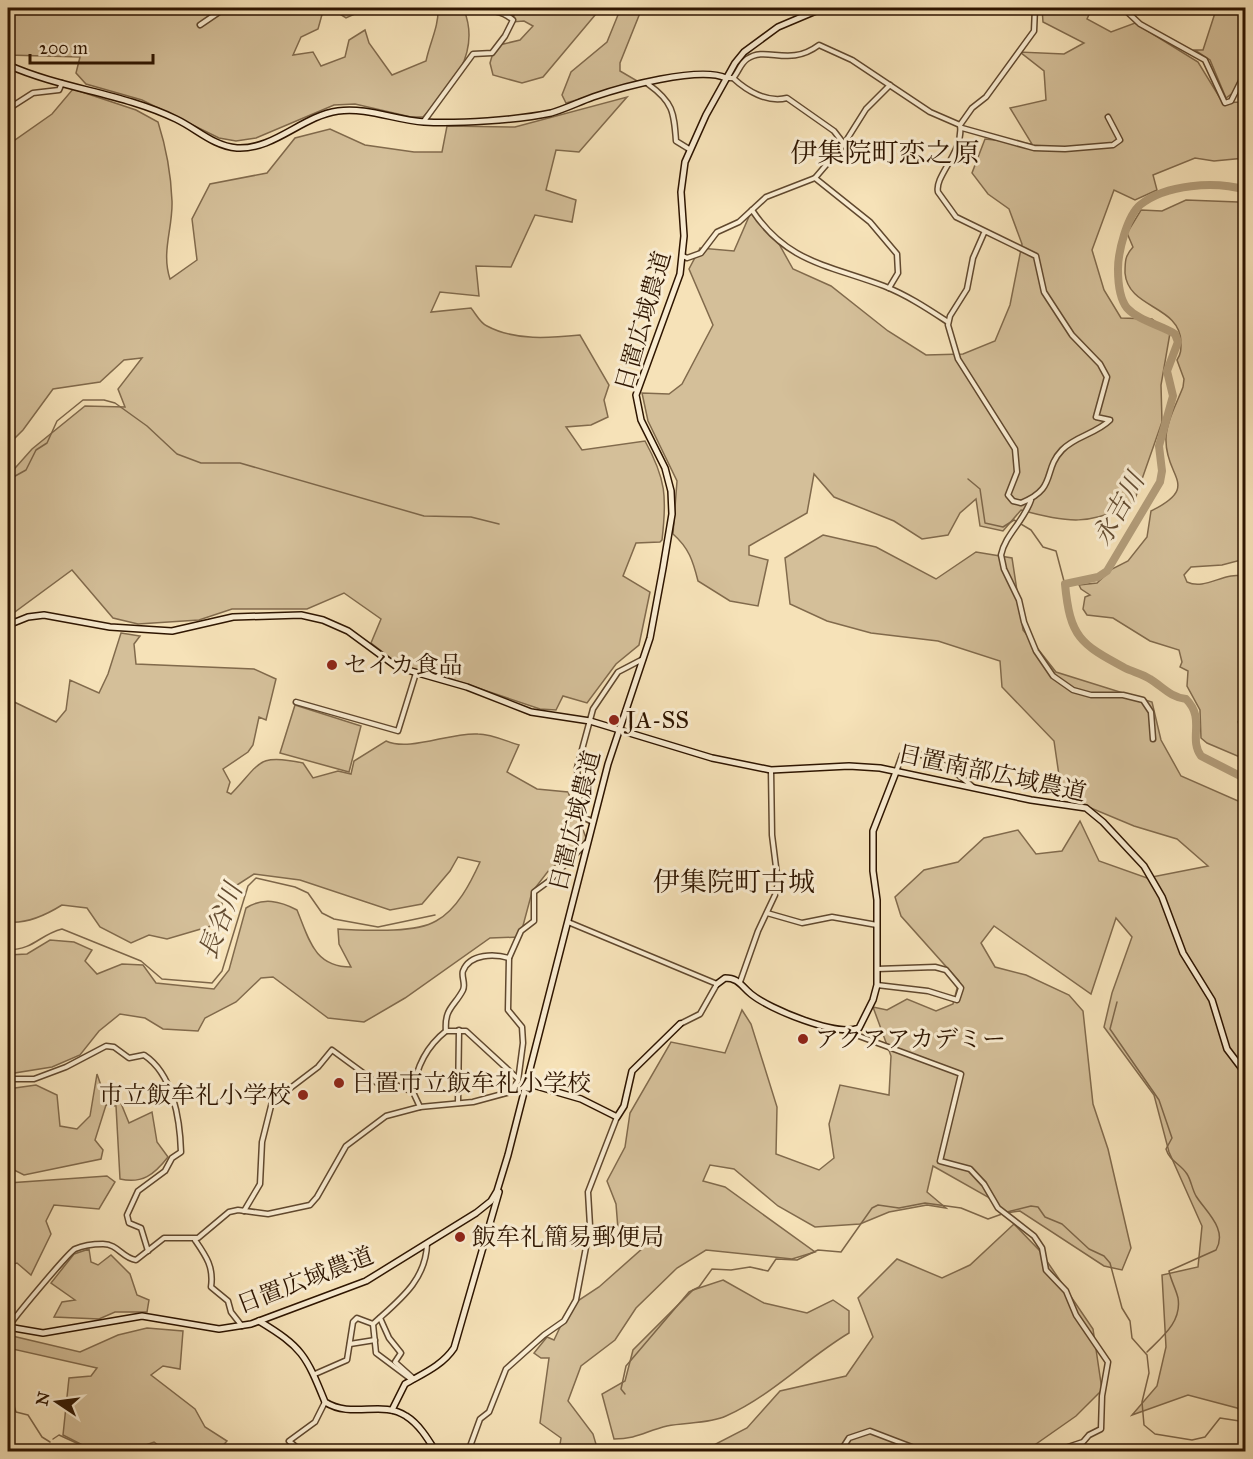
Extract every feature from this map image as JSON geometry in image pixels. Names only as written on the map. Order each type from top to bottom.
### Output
[{"type":"street","points":[[200,25],[225,8]]},
{"type":"street","points":[[424,122],[460,76],[472,55],[492,53],[505,36],[513,20],[488,9],[451,8]]},
{"type":"street","name":"日置広域農道","points":[[392,1410],[400,1391],[449,1356],[454,1348],[501,1181],[592,822],[619,730],[644,658],[661,578],[672,503],[669,481],[641,420],[636,395],[675,292],[683,256],[682,174],[689,149],[744,52],[762,37],[787,23],[823,8]]},
{"type":"street","points":[[984,233],[973,258],[967,289],[948,322],[958,359],[1015,449],[1017,472],[1008,491],[1008,497],[1021,503],[1031,499],[1048,484],[1061,451],[1068,444],[1102,428],[1110,420],[1096,417],[1107,377],[1100,364],[1072,335],[1044,292],[1036,256],[984,233],[956,217],[937,188],[957,149],[961,126],[972,108],[986,97],[999,75],[1034,31],[1035,8]]},
{"type":"street","points":[[1123,8],[1140,24],[1205,60],[1226,103],[1231,100],[1245,71]]},
{"type":"street","points":[[730,78],[751,57],[765,54],[798,57],[819,45],[852,60],[930,112],[961,126],[1034,148],[1065,149],[1113,145],[1120,140],[1108,117]]},
{"type":"street","points":[[8,65],[30,75],[157,111],[215,142],[236,148],[261,144],[299,125],[340,111],[355,110],[424,122],[512,118],[552,112],[596,96],[696,73],[718,74],[730,78],[761,96],[777,100],[787,98],[834,131],[844,144]]},
{"type":"street","points":[[8,108],[33,93],[59,90],[62,83]]},
{"type":"street","points":[[648,84],[664,96],[674,116],[676,141],[689,149]]},
{"type":"street","points":[[683,256],[687,258],[701,253],[717,232],[739,222],[780,189],[814,178],[844,144],[867,109],[890,85]]},
{"type":"street","points":[[814,178],[844,198],[870,222],[897,254],[898,273],[889,288]]},
{"type":"street","points":[[752,210],[771,235],[809,261],[889,288],[948,322]]},
{"type":"street","points":[[1031,499],[1017,529],[1003,545],[1001,555],[1036,651],[1053,676],[1068,688],[1091,695],[1123,695],[1143,700],[1151,712],[1153,739]]},
{"type":"street","name":"日置南部広域農道","points":[[8,625],[28,617],[44,615],[110,627],[172,631],[233,617],[301,615],[341,627],[362,640],[391,665],[467,687],[531,712],[590,721],[712,758],[771,770],[849,766],[880,768],[973,788],[1086,808],[1103,822],[1144,866],[1162,897],[1179,944],[1212,1000],[1227,1049],[1245,1074]]},
{"type":"street","points":[[592,822],[581,816],[576,772],[595,705],[618,672],[644,658]]},
{"type":"street","points":[[296,702],[398,731],[416,673]]},
{"type":"street","points":[[1245,716],[1241,722],[1245,731]]},
{"type":"street","points":[[848,1032],[859,1028],[873,1000],[877,985],[873,831],[902,755],[916,754],[957,773],[973,788]]},
{"type":"street","points":[[740,982],[778,883],[772,826],[771,770]]},
{"type":"street","points":[[195,1240],[225,1214],[244,1211],[267,1214],[310,1205],[317,1197],[341,1153],[355,1137],[386,1116],[420,1107],[458,1103],[507,1093],[518,1080],[523,1043],[522,1027],[508,1010],[509,958],[521,931],[534,921],[534,892],[549,881],[588,842]]},
{"type":"street","points":[[767,913],[802,923],[832,917],[877,925]]},
{"type":"street","points":[[568,922],[717,984]]},
{"type":"street","points":[[446,1031],[445,1017],[463,990],[463,971],[468,965],[478,958],[490,955],[509,958]]},
{"type":"street","points":[[877,969],[935,967],[946,970],[961,988],[957,1000],[928,991],[877,985]]},
{"type":"street","points":[[468,1452],[480,1419],[489,1412],[506,1369],[544,1335],[564,1321],[576,1300],[590,1226],[588,1192],[617,1117],[624,1106],[632,1071],[680,1024],[700,1014],[717,984],[724,978],[740,982],[751,994],[787,1012],[961,1074],[940,1161],[970,1169],[984,1184],[998,1208],[1034,1236],[1042,1248],[1046,1270],[1066,1291],[1077,1316],[1105,1355],[1109,1368],[1102,1396],[1101,1429],[1089,1435],[1083,1442],[1053,1452]]},
{"type":"street","points":[[420,1107],[413,1092],[421,1062],[430,1047],[446,1031],[459,1030],[466,1031],[518,1080],[581,1099],[617,1117]]},
{"type":"street","points":[[458,1103],[459,1030]]},
{"type":"street","points":[[8,1079],[34,1078],[66,1067],[106,1046],[114,1047],[129,1058],[144,1055],[153,1061],[164,1077],[172,1098],[180,1135],[181,1152],[172,1158],[165,1170],[138,1191],[127,1215],[129,1223],[141,1228],[148,1251]]},
{"type":"street","points":[[244,1211],[260,1184],[262,1142],[272,1102],[318,1066],[332,1050],[377,1083],[396,1085],[413,1092]]},
{"type":"street","name":"日置広域農道","points":[[8,1327],[54,1332],[142,1316],[206,1328],[242,1326],[356,1285],[493,1203]]},
{"type":"street","points":[[8,1327],[11,1320],[39,1291],[66,1256],[76,1249],[92,1245],[110,1245],[136,1260],[160,1240],[168,1237],[195,1240],[207,1256],[213,1272],[211,1287],[228,1301],[231,1312],[242,1326]]},
{"type":"street","points":[[373,1324],[410,1290],[423,1268],[427,1243]]},
{"type":"street","points":[[315,1374],[347,1360],[352,1322],[357,1318],[373,1324]]},
{"type":"street","points":[[380,1318],[389,1338],[401,1353],[395,1362],[414,1380]]},
{"type":"street","points":[[259,1321],[292,1342],[305,1357],[315,1374],[325,1401],[346,1411],[392,1410],[412,1420],[436,1452]]},
{"type":"street","points":[[373,1324],[376,1353],[414,1380]]},
{"type":"street","points":[[350,1344],[375,1340]]},
{"type":"street","points":[[302,1452],[290,1441],[315,1422],[325,1401]]},
{"type":"street","points":[[840,1452],[849,1438],[870,1431],[925,1452]]},
{"type":"street","points":[[1005,1452],[1015,1452]]},
{"type":"shaded area","points":[[8,8],[368,8],[346,18],[335,11],[323,11],[318,29],[301,37],[293,55],[313,52],[321,66],[345,57],[349,40],[365,30],[369,43],[392,75],[426,61],[436,28],[438,8],[464,10],[469,40],[461,68],[444,94],[423,117],[411,117],[355,104],[334,105],[256,138],[236,141],[219,138],[142,100],[86,84],[76,73],[80,57],[8,55]]},
{"type":"shaded area","points":[[516,8],[601,8],[543,77],[522,83],[493,75],[490,63],[495,46],[520,40],[533,26],[524,21],[512,22]]},
{"type":"shaded area","points":[[618,8],[642,8],[620,63],[620,71],[639,82],[566,103],[562,95],[571,72],[607,42],[620,10]]},
{"type":"shaded area","points":[[1042,8],[1092,8],[1087,19],[1111,32],[1135,23],[1198,62],[1223,103],[1240,102],[1245,98],[1245,158],[1214,161],[1195,158],[1153,175],[1157,190],[1135,200],[1114,190],[1092,250],[1104,290],[1121,318],[1152,319],[1170,333],[1161,385],[1162,422],[1134,502],[1105,515],[1079,520],[1052,518],[1021,510],[1003,531],[980,526],[976,499],[960,513],[948,535],[922,539],[894,521],[834,497],[814,474],[807,513],[749,546],[749,555],[768,560],[758,606],[730,601],[698,581],[690,555],[673,534],[677,481],[648,421],[642,393],[669,394],[682,384],[713,325],[689,269],[700,248],[734,251],[751,212],[779,244],[793,269],[831,286],[888,331],[926,355],[963,354],[995,341],[1010,305],[1022,244],[1009,209],[988,194],[972,173],[985,139],[1032,144],[1010,108],[1046,100],[1044,71],[1020,52],[1064,54],[1084,43],[1043,22]]},
{"type":"shaded area","points":[[1221,8],[1245,8],[1246,79],[1242,86],[1226,98],[1210,60],[1195,50],[1203,50],[1215,13]]},
{"type":"shaded area","points":[[73,89],[136,110],[158,122],[168,161],[171,191],[172,211],[167,250],[170,279],[197,260],[192,219],[210,184],[267,173],[295,138],[330,129],[365,145],[414,152],[442,152],[447,126],[515,127],[627,97],[579,152],[556,150],[546,190],[576,200],[572,222],[535,215],[511,267],[476,266],[479,296],[440,292],[431,312],[471,308],[485,325],[509,334],[545,337],[580,335],[609,385],[604,400],[608,417],[591,425],[566,427],[582,450],[645,441],[657,466],[664,500],[662,540],[636,543],[623,576],[650,592],[639,645],[616,664],[587,703],[563,696],[556,710],[540,709],[439,675],[401,666],[371,643],[381,619],[344,593],[307,609],[232,609],[199,620],[138,624],[113,618],[72,570],[8,617],[8,476],[32,449],[85,406],[125,407],[118,389],[142,358],[124,360],[100,382],[53,389],[23,430],[8,445],[8,145],[52,114]]},
{"type":"shaded area","points":[[1186,200],[1238,202],[1246,206],[1245,559],[1222,565],[1191,567],[1184,575],[1187,582],[1194,584],[1209,583],[1231,576],[1245,577],[1245,765],[1242,764],[1240,757],[1207,743],[1201,738],[1200,710],[1187,686],[1188,671],[1180,667],[1182,662],[1179,650],[1150,641],[1113,618],[1087,615],[1083,609],[1085,597],[1090,595],[1079,585],[1097,583],[1112,569],[1128,561],[1147,537],[1151,511],[1166,502],[1178,488],[1167,454],[1166,434],[1183,387],[1184,379],[1177,360],[1181,342],[1178,330],[1172,321],[1135,294],[1128,285],[1125,262],[1133,247],[1127,233],[1141,210],[1162,211]]},
{"type":"shaded area","points":[[823,535],[876,547],[936,579],[976,552],[1012,558],[1023,630],[1056,672],[1152,702],[1161,740],[1181,776],[1245,804],[1245,1413],[1237,1408],[1188,1395],[1132,1415],[1157,1386],[1166,1347],[1162,1275],[1198,1267],[1202,1226],[1169,1152],[1154,1095],[1104,1027],[1112,993],[1132,937],[1116,918],[1091,994],[994,926],[981,943],[995,967],[1026,975],[1069,995],[1083,1011],[1093,1104],[1108,1149],[1131,1248],[1122,1270],[1104,1266],[1020,1211],[1006,1213],[988,1197],[933,1166],[927,1192],[946,1208],[927,1205],[889,1212],[860,1224],[815,1227],[778,1206],[734,1169],[710,1165],[703,1181],[725,1187],[815,1252],[792,1259],[706,1250],[677,1268],[636,1308],[615,1340],[581,1366],[568,1401],[593,1434],[598,1451],[559,1451],[561,1438],[540,1423],[549,1358],[541,1358],[534,1353],[547,1337],[554,1340],[570,1306],[599,1287],[644,1247],[618,1229],[616,1204],[607,1181],[625,1147],[630,1113],[671,1042],[725,1053],[742,1010],[751,1024],[777,1107],[776,1154],[819,1170],[834,1158],[829,1124],[840,1085],[889,1095],[891,1056],[873,1007],[887,1010],[907,999],[936,1011],[953,1004],[959,981],[901,916],[895,897],[924,870],[958,862],[984,838],[1018,830],[1036,854],[1062,851],[1080,821],[1099,861],[1147,878],[1208,866],[1177,839],[1134,826],[1062,796],[1054,741],[1002,687],[1000,661],[938,641],[871,633],[827,621],[790,604],[785,558]]},
{"type":"shaded area","points":[[121,633],[140,636],[134,644],[136,664],[254,669],[276,679],[266,720],[259,717],[253,745],[248,752],[223,769],[230,782],[227,792],[231,794],[255,768],[268,760],[303,763],[313,778],[338,771],[351,774],[354,761],[386,741],[407,744],[467,734],[483,734],[519,745],[507,772],[537,789],[568,792],[587,840],[549,870],[532,892],[520,937],[490,938],[405,998],[364,1022],[328,1018],[273,977],[261,978],[236,1002],[205,1018],[198,1031],[163,1029],[145,1018],[120,1014],[99,1031],[80,1055],[52,1067],[8,1074],[8,955],[27,954],[50,940],[74,942],[92,950],[85,961],[97,974],[122,964],[143,965],[156,983],[214,989],[229,970],[246,908],[265,901],[284,904],[297,910],[310,941],[321,957],[339,966],[351,967],[339,944],[338,929],[402,930],[436,921],[457,903],[480,862],[458,857],[450,871],[422,904],[390,910],[300,880],[254,874],[223,894],[221,915],[211,926],[167,939],[149,935],[131,943],[100,927],[87,908],[62,905],[36,918],[22,922],[8,922],[8,699],[56,722],[66,710],[70,680],[99,693],[108,674]]},
{"type":"shaded area","points":[[295,705],[361,726],[349,772],[280,753]]},
{"type":"shaded area","points":[[97,1074],[105,1097],[118,1096],[129,1123],[152,1112],[157,1142],[168,1157],[158,1169],[141,1179],[120,1179],[116,1106],[106,1105],[95,1140],[103,1150],[101,1159],[24,1175],[8,1167],[8,1089],[36,1085],[57,1095],[60,1126],[77,1129],[90,1116]]},
{"type":"shaded area","points":[[107,1176],[115,1182],[99,1209],[54,1205],[46,1221],[51,1234],[31,1275],[17,1263],[8,1266],[8,1183]]},
{"type":"shaded area","points":[[1014,1224],[1040,1251],[1093,1329],[1102,1390],[1076,1416],[1026,1451],[635,1452],[642,1446],[714,1445],[747,1428],[780,1391],[846,1376],[873,1337],[858,1298],[897,1259],[942,1278],[970,1265]]},
{"type":"shaded area","points":[[89,1249],[91,1262],[98,1265],[111,1255],[130,1274],[137,1295],[149,1300],[147,1312],[115,1312],[99,1319],[54,1317],[62,1302],[75,1300],[51,1283],[74,1254]]},
{"type":"shaded area","points":[[723,1280],[764,1303],[807,1313],[833,1300],[849,1311],[849,1333],[774,1388],[726,1416],[667,1426],[635,1436],[614,1439],[602,1394],[625,1381],[633,1350],[693,1290]]},
{"type":"shaded area","points":[[147,1328],[183,1331],[180,1369],[163,1366],[151,1375],[195,1409],[205,1427],[227,1441],[218,1451],[166,1451],[154,1442],[134,1449],[136,1451],[94,1451],[63,1435],[69,1378],[91,1376],[97,1368],[8,1348],[8,1335],[80,1352],[118,1335]]},
{"type":"waterway","name":"永吉川","points":[[1246,190],[1206,185],[1177,189],[1151,198],[1140,205],[1131,217],[1118,262],[1122,300],[1127,308],[1138,316],[1175,334],[1178,342],[1167,371],[1173,396],[1159,446],[1162,471],[1160,482],[1107,571],[1098,577],[1065,584],[1070,616],[1080,637],[1110,660],[1147,677],[1171,694],[1186,699],[1195,714],[1196,742],[1201,756],[1246,779]]},
{"type":"waterway","points":[[8,480],[26,470],[36,450],[47,443],[57,421],[83,400],[104,400],[115,403],[147,426],[177,454],[201,463],[240,463],[424,516],[471,517],[499,524]]},
{"type":"waterway","points":[[968,479],[980,489],[985,523],[1003,527],[1014,520],[1031,530],[1043,547],[1056,551],[1065,585]]},
{"type":"waterway","name":"長谷川","points":[[8,950],[25,947],[62,929],[141,961],[162,979],[212,983],[222,971],[248,886],[256,878],[295,887],[308,893],[322,913],[334,919],[378,927],[435,915]]},
{"type":"waterway","points":[[1117,1002],[1110,1029],[1159,1100],[1172,1138],[1166,1149],[1187,1174],[1196,1196],[1218,1228],[1219,1235],[1216,1250],[1169,1271],[1178,1298],[1177,1314],[1170,1328],[1147,1352]]},
{"type":"waterway","points":[[625,1394],[621,1389],[626,1366],[689,1292],[699,1287],[712,1269],[731,1270],[750,1267],[768,1271],[776,1259],[797,1260],[818,1250],[841,1252],[872,1208],[878,1205],[899,1208],[925,1203],[961,1208],[988,1219],[1002,1214]]},
{"type":"waterway","points":[[1007,1212],[1031,1206],[1038,1207],[1045,1217],[1062,1224],[1089,1249],[1104,1256],[1110,1263],[1122,1308],[1130,1321],[1132,1338],[1147,1355],[1149,1373],[1142,1402],[1144,1425],[1155,1434],[1192,1440],[1205,1437],[1220,1418],[1246,1422]]},
{"type":"waterway","points":[[8,1387],[16,1412],[28,1415],[42,1437],[50,1442]]},
{"type":"waterway","points":[[53,1439],[59,1435],[103,1452]]},
{"type":"place","name":"セイカ食品","points":[[332,665]]},
{"type":"place","name":"JA-SS","points":[[614,720]]},
{"type":"place","name":"アクアアカデミー","points":[[803,1039]]},
{"type":"place","name":"日置市立飯牟礼小学校","points":[[339,1083]]},
{"type":"place","name":"市立飯牟礼小学校","points":[[303,1095]]},
{"type":"place","name":"飯牟礼簡易郵便局","points":[[460,1237]]},
{"type":"district","name":"伊集院町恋之原","points":[[885,152]]},
{"type":"district","name":"伊集院町古城","points":[[734,881]]}]
